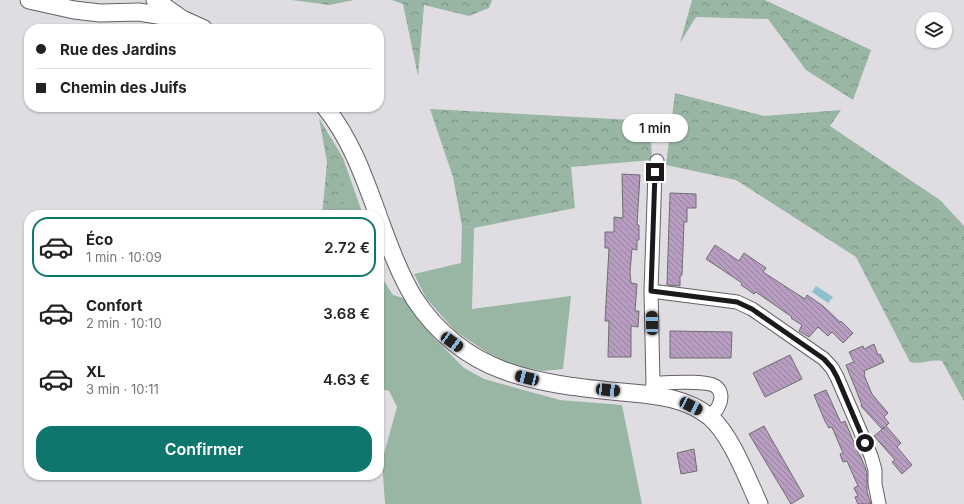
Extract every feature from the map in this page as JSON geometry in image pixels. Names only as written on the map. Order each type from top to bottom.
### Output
[{"type":"main road","points":[[29,0],[74,10],[100,13],[139,12],[182,19]]},
{"type":"main road","points":[[156,0],[182,19],[193,24]]},
{"type":"main road","points":[[172,0],[182,19]]},
{"type":"main road","points":[[329,112],[350,145],[376,210]]},
{"type":"main road","points":[[384,232],[395,260],[414,297],[434,324],[452,342],[470,354],[503,371],[566,386],[647,391],[684,402],[698,409],[710,417],[727,439],[759,504]]},
{"type":"street","points":[[657,162],[655,172],[647,391],[703,383],[715,386],[721,391],[721,399],[719,406],[710,417]]},
{"type":"street","points":[[651,291],[737,302],[752,309],[824,359],[832,368],[837,377],[871,456],[876,470],[875,484],[879,504]]},
{"type":"green space","points":[[292,0],[354,0],[329,5]]},
{"type":"green space","points":[[392,0],[492,0],[489,8],[469,16],[424,5],[418,76],[403,4]]},
{"type":"green space","points":[[692,0],[765,0],[871,50],[853,100],[806,70],[768,19],[696,17],[680,43]]},
{"type":"green space","points":[[675,93],[764,116],[841,110],[830,126],[940,200],[964,226],[964,401],[942,361],[918,363],[910,362],[856,257],[736,180],[666,165]]},
{"type":"green space","points":[[430,109],[650,121],[652,160],[571,167],[575,208],[474,228],[462,226],[453,177]]},
{"type":"green space","points":[[319,118],[343,158],[343,210],[322,210],[327,162]]},
{"type":"green space","points":[[343,158],[361,210],[343,210]]},
{"type":"green space","points":[[462,226],[474,228],[472,309],[571,296],[563,369],[543,371],[515,366],[488,353],[455,331],[426,298],[414,274],[461,263]]},
{"type":"green space","points":[[384,281],[393,295],[403,298],[435,339],[464,368],[484,379],[560,400],[622,405],[642,504],[385,504],[384,454],[397,407],[389,391],[384,390]]},
{"type":"water","points":[[816,286],[833,297],[828,303],[812,292]]},
{"type":"building","points":[[622,174],[640,175],[637,225],[639,225],[639,240],[637,240],[637,250],[632,249],[630,272],[631,283],[637,284],[635,311],[639,311],[638,327],[631,326],[631,357],[608,357],[609,321],[605,321],[609,248],[605,248],[605,232],[614,232],[614,217],[623,218]]},
{"type":"building","points":[[670,193],[696,194],[696,208],[687,208],[687,222],[684,222],[682,275],[680,276],[680,286],[667,285]]},
{"type":"building","points":[[715,245],[739,261],[744,253],[766,268],[763,272],[805,299],[807,295],[823,306],[853,333],[843,343],[832,332],[828,336],[818,327],[809,337],[799,331],[802,325],[791,318],[792,317],[756,292],[754,294],[741,285],[742,283],[706,259]]},
{"type":"building","points":[[670,331],[732,332],[731,358],[670,358]]},
{"type":"building","points":[[874,344],[878,355],[880,354],[884,362],[864,371],[864,375],[872,394],[888,413],[884,417],[889,423],[886,426],[901,443],[897,447],[912,465],[902,474],[892,462],[895,460],[874,436],[885,427],[882,429],[861,406],[862,405],[846,365],[854,362],[849,352],[863,346],[864,349]]},
{"type":"building","points":[[790,355],[802,379],[765,397],[753,373]]},
{"type":"building","points":[[826,390],[841,423],[845,421],[865,467],[867,473],[867,492],[871,504],[858,504],[855,497],[858,496],[854,488],[858,486],[847,461],[843,462],[840,454],[843,453],[832,427],[829,428],[825,421],[814,395]]},
{"type":"building","points":[[764,426],[804,496],[791,504],[749,434]]},
{"type":"building","points":[[694,449],[697,471],[681,474],[677,453]]},
{"type":"route","points":[[655,172],[651,291],[737,302],[752,309],[824,359],[832,368],[837,377],[865,443]]}]
